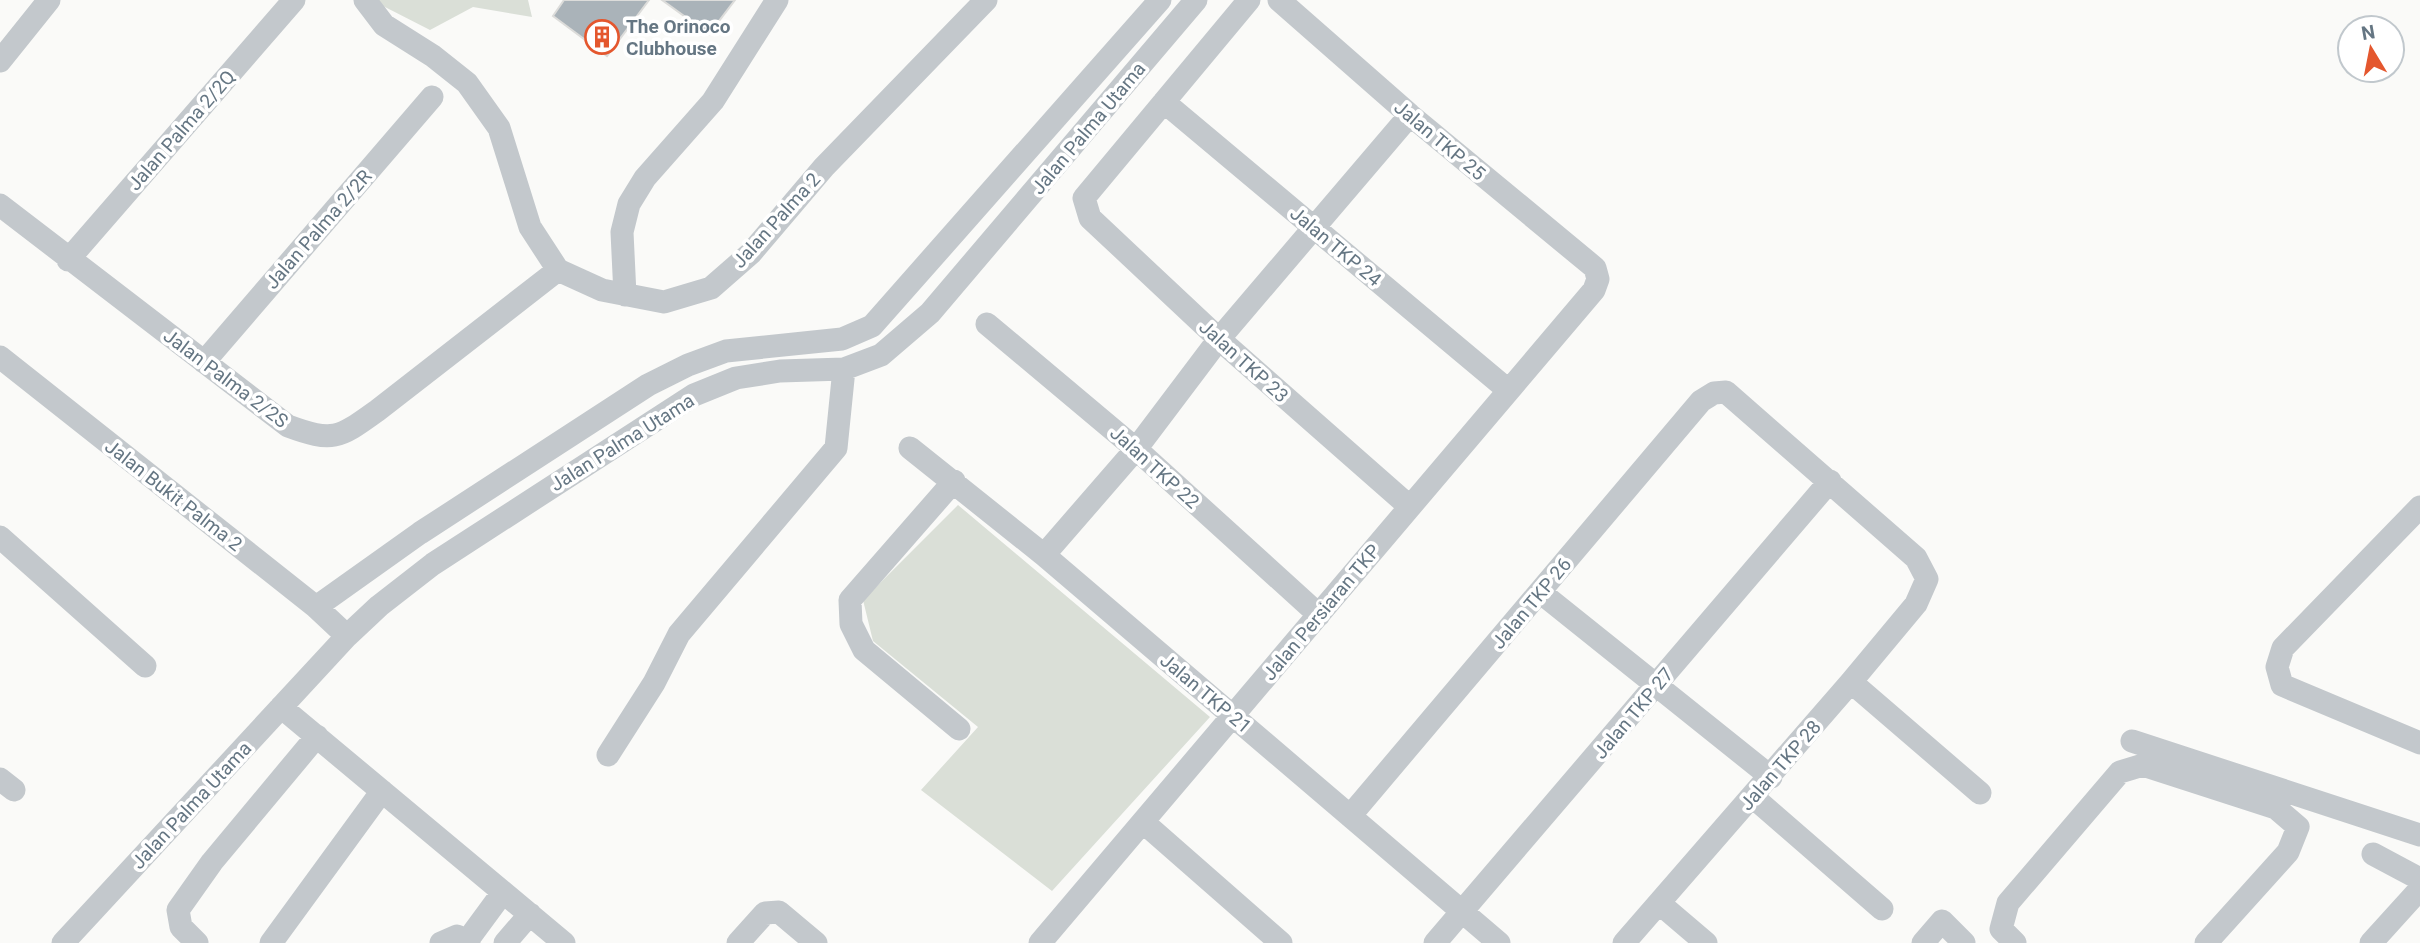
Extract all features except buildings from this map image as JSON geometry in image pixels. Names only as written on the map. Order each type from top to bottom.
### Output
[{"type":"street","points":[[0,61],[49,0]]},
{"type":"street","name":"Jalan Palma 2/2Q","points":[[68,260],[295,0]]},
{"type":"street","points":[[365,0],[384,25],[433,55],[467,83],[499,128],[530,227],[558,270]]},
{"type":"street","points":[[625,295],[622,232],[629,204],[645,178],[713,101],[777,0]]},
{"type":"street","name":"Jalan Palma 2","points":[[558,270],[602,290],[664,302],[711,288],[751,253],[824,167],[986,0]]},
{"type":"street","points":[[316,607],[420,533],[658,380],[726,351],[842,340],[872,326],[1160,0]]},
{"type":"street","name":"Jalan Palma Utama","points":[[63,943],[347,636],[433,564],[694,395],[736,378],[780,372],[844,369],[881,355],[930,313],[1196,0]]},
{"type":"street","points":[[1164,102],[1249,0]]},
{"type":"street","name":"Jalan TKP 25","points":[[1279,0],[1410,115],[1595,268],[1598,279]]},
{"type":"street","name":"Jalan Palma 2/2R","points":[[204,362],[432,97]]},
{"type":"street","name":"Jalan TKP 23","points":[[1164,102],[1084,198],[1090,218],[1219,339],[1410,507]]},
{"type":"street","name":"Jalan TKP 24","points":[[1164,102],[1508,390]]},
{"type":"street","points":[[1044,555],[1136,449],[1219,339],[1410,115]]},
{"type":"street","name":"Jalan Palma 2/2S","points":[[0,205],[68,260],[288,426],[321,439],[350,430],[558,270]]},
{"type":"street","name":"Jalan Persiaran TKP","points":[[1049,940],[1143,822],[1594,290],[1598,279]]},
{"type":"street","name":"Jalan TKP 22","points":[[987,324],[1136,449],[1319,615]]},
{"type":"street","name":"Jalan Bukit Palma 2","points":[[0,357],[316,607],[347,636]]},
{"type":"street","points":[[608,755],[654,683],[679,634],[836,448],[844,369]]},
{"type":"street","name":"Jalan TKP 26","points":[[1350,816],[1701,401],[1714,393],[1726,392],[1830,481]]},
{"type":"street","name":"Jalan TKP 21","points":[[910,448],[1044,555],[1499,943]]},
{"type":"street","points":[[954,481],[850,600],[850,612],[851,624],[864,650],[959,729]]},
{"type":"street","name":"Jalan TKP 28","points":[[1624,943],[1753,797],[1916,604],[1927,579],[1916,558],[1830,481]]},
{"type":"street","name":"Jalan TKP 27","points":[[1434,943],[1830,481]]},
{"type":"street","points":[[2420,507],[2283,648],[2277,667],[2282,685],[2420,743]]},
{"type":"street","points":[[0,537],[145,666]]},
{"type":"street","points":[[1540,592],[1770,777]]},
{"type":"street","points":[[1851,682],[1980,793]]},
{"type":"street","points":[[281,707],[312,742],[564,943]]},
{"type":"street","points":[[2132,741],[2420,835]]},
{"type":"street","points":[[197,943],[181,927],[178,910],[212,862],[312,742]]},
{"type":"street","points":[[2008,936],[2008,903],[2081,814],[2120,772],[2143,765],[2276,808],[2298,827],[2288,852],[2206,943]]},
{"type":"street","points":[[271,943],[378,796]]},
{"type":"street","points":[[1753,797],[1882,909]]},
{"type":"street","points":[[1143,822],[1281,943]]},
{"type":"street","points":[[2372,854],[2420,879]]},
{"type":"street","points":[[2371,943],[2420,889]]},
{"type":"street","points":[[441,943],[444,939],[457,936],[468,942],[503,892]]},
{"type":"street","points":[[1659,903],[1706,943]]},
{"type":"street","points":[[738,943],[765,913],[779,912],[816,943]]},
{"type":"street","points":[[505,943],[530,914]]},
{"type":"street","points":[[1923,943],[1942,921],[1964,943]]},
{"type":"shaded area","points":[[378,0],[528,0],[532,17],[473,7],[430,30],[383,6]]},
{"type":"shaded area","points":[[958,505],[1210,717],[1052,891],[921,790],[978,727],[873,641],[863,600]]},
{"type":"place","name":"The Orinoco Clubhouse","points":[[602,37]]}]
